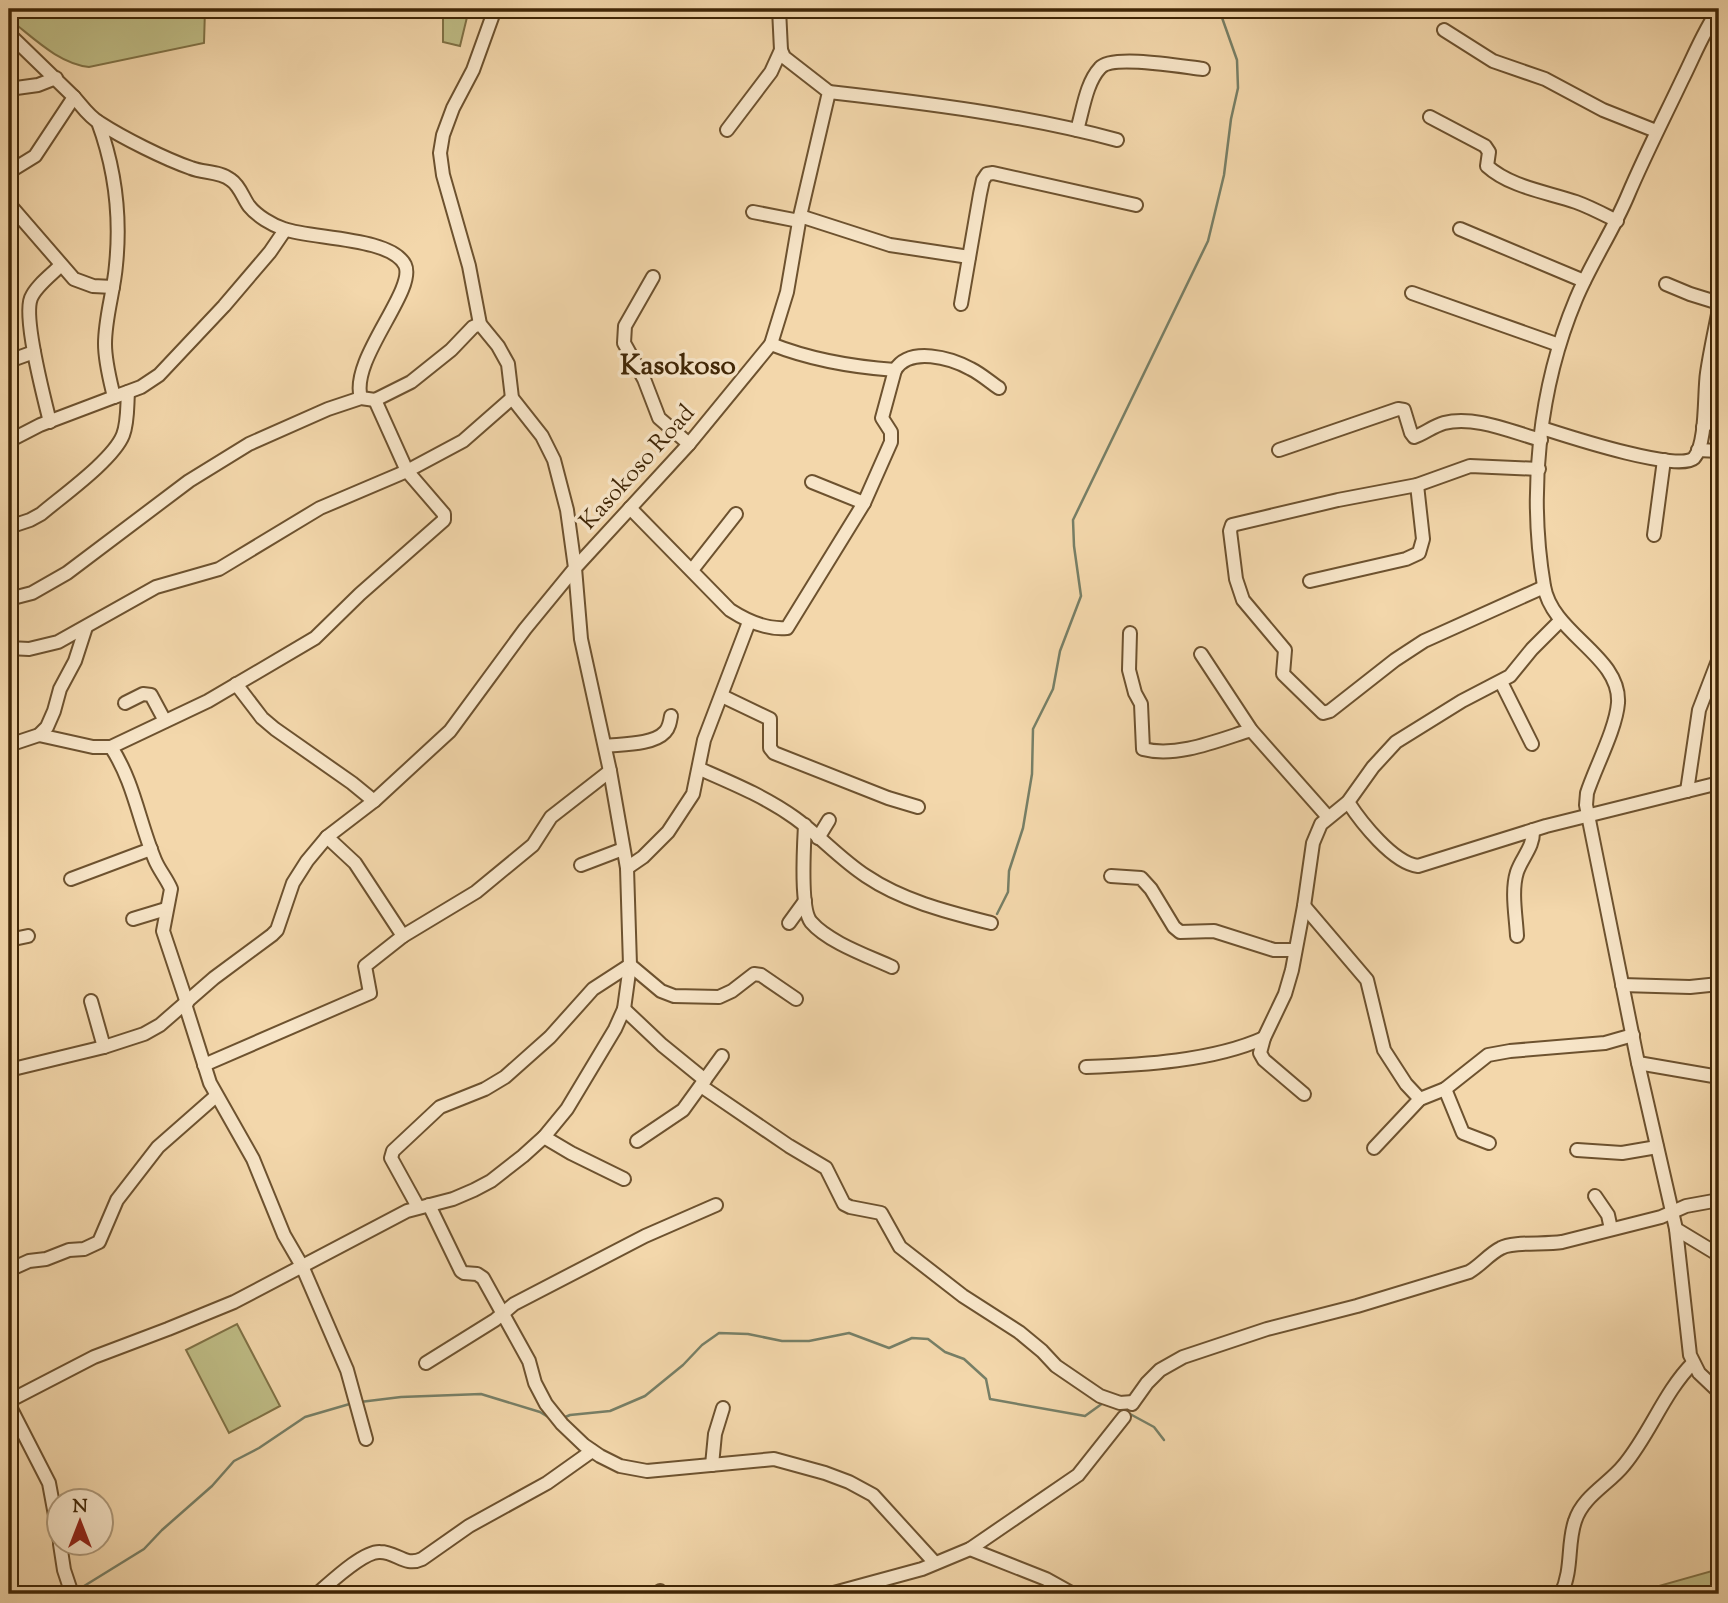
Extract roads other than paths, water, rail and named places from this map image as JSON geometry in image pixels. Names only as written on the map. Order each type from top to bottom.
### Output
[{"type":"street","points":[[50,1488],[9,1403],[93,1357],[215,1310],[407,1211],[453,1199],[491,1181],[544,1137],[568,1109],[604,1051],[624,1009],[631,965],[627,868],[605,746],[581,639],[567,510],[554,460],[542,436],[512,398],[508,364],[498,346],[480,324],[469,266],[443,175],[440,153],[443,135],[473,70],[495,9]]},
{"type":"street","points":[[727,130],[771,72],[781,50],[779,9]]},
{"type":"street","points":[[1719,9],[1656,131],[1617,221],[1584,281],[1559,345],[1542,434],[1538,504],[1544,587],[1550,604],[1560,621],[1609,673],[1618,695],[1616,715],[1587,793],[1587,815],[1638,1063],[1676,1229],[1693,1363],[1699,1373],[1719,1392]]},
{"type":"street","points":[[1444,30],[1493,61],[1545,79],[1603,110],[1656,131]]},
{"type":"street","points":[[9,39],[56,78],[98,122],[192,169],[222,175],[232,180],[250,208],[264,219],[285,230],[351,240],[384,250],[399,258],[405,266],[405,282],[363,367],[359,392],[361,398]]},
{"type":"street","points":[[781,50],[788,62],[830,92],[1004,116],[1117,140]]},
{"type":"street","points":[[1077,130],[1090,84],[1103,64],[1127,62],[1203,69]]},
{"type":"street","points":[[9,89],[38,85],[56,78]]},
{"type":"street","name":"Kasokoso Road","points":[[9,1070],[104,1047],[144,1034],[160,1025],[214,978],[275,932],[299,872],[327,837],[374,801],[450,731],[525,629],[575,568],[689,444],[771,344],[787,292],[799,219],[830,92]]},
{"type":"street","points":[[9,172],[35,156],[74,96]]},
{"type":"street","points":[[1430,117],[1485,146],[1489,152],[1487,166],[1490,170],[1511,181],[1589,207],[1617,221]]},
{"type":"street","points":[[98,122],[110,160],[117,208],[118,240],[105,346],[114,397]]},
{"type":"street","points":[[961,304],[979,194],[987,174],[993,173],[1136,205]]},
{"type":"street","points":[[9,204],[74,279],[85,285],[113,288]]},
{"type":"street","points":[[753,212],[799,219],[890,245],[969,257]]},
{"type":"street","points":[[1461,229],[1584,281]]},
{"type":"street","points":[[9,441],[128,392],[159,375],[224,306],[285,230]]},
{"type":"street","points":[[50,422],[34,352],[31,300],[60,266]]},
{"type":"street","points":[[653,277],[625,326],[624,343],[645,379],[659,418],[689,444]]},
{"type":"street","points":[[1666,284],[1719,303]]},
{"type":"street","points":[[1412,293],[1559,345]]},
{"type":"street","points":[[1279,450],[1398,409],[1404,410],[1410,433],[1414,437],[1445,423],[1458,422],[1542,434],[1664,460],[1690,461],[1698,450],[1703,427],[1707,372],[1719,309]]},
{"type":"street","points":[[9,599],[49,584],[189,481],[249,443],[293,422],[361,398],[375,400],[421,376],[466,333],[480,324]]},
{"type":"street","points":[[771,344],[841,364],[895,370]]},
{"type":"street","points":[[9,361],[34,352]]},
{"type":"street","points":[[630,508],[730,610],[749,622],[776,628],[790,626],[864,502],[892,439],[891,432],[882,418],[895,370],[905,359],[916,356],[933,358],[972,369],[999,388]]},
{"type":"street","points":[[9,527],[41,514],[106,458],[119,443],[126,424],[128,392]]},
{"type":"street","points":[[9,648],[29,649],[58,642],[156,587],[219,569],[320,508],[407,471],[471,436],[512,398]]},
{"type":"street","points":[[9,745],[39,735],[93,747],[111,747],[208,701],[315,638],[444,520],[444,514],[407,471],[375,400]]},
{"type":"street","points":[[1703,427],[1719,414]]},
{"type":"street","points":[[1698,450],[1719,451]]},
{"type":"street","points":[[1654,535],[1664,460]]},
{"type":"street","points":[[1539,469],[1470,466],[1417,485],[1338,500],[1231,527],[1236,579],[1243,600],[1285,650],[1283,674],[1320,712],[1330,711],[1424,641],[1544,587]]},
{"type":"street","points":[[812,482],[864,502]]},
{"type":"street","points":[[1310,581],[1406,559],[1419,553],[1423,539],[1417,485]]},
{"type":"street","points":[[692,570],[736,514]]},
{"type":"street","points":[[1304,1094],[1262,1056],[1261,1048],[1285,994],[1317,831],[1328,817],[1348,802],[1373,766],[1396,742],[1515,672],[1532,649],[1560,621]]},
{"type":"street","points":[[627,868],[643,857],[681,815],[693,794],[704,740],[749,622]]},
{"type":"street","points":[[39,735],[51,720],[60,689],[75,661],[86,627]]},
{"type":"street","points":[[1130,633],[1129,670],[1141,704],[1143,749],[1177,749],[1251,730]]},
{"type":"street","points":[[1201,654],[1251,730],[1328,817]]},
{"type":"street","points":[[1687,791],[1699,710],[1719,658]]},
{"type":"street","points":[[1501,682],[1532,744]]},
{"type":"street","points":[[236,684],[262,718],[344,776],[374,801]]},
{"type":"street","points":[[125,703],[143,694],[151,695],[165,721]]},
{"type":"street","points":[[722,696],[770,719],[770,748],[774,753],[888,798],[918,807]]},
{"type":"street","points":[[605,746],[649,740],[666,731],[671,716]]},
{"type":"street","points":[[111,747],[131,785],[151,849],[172,889],[166,909],[163,938],[204,1065],[216,1096],[253,1159],[284,1235],[302,1266],[347,1370],[366,1439]]},
{"type":"street","points":[[700,769],[782,809],[864,875],[891,890],[938,909],[991,923]]},
{"type":"street","points":[[204,1065],[370,993],[365,966],[403,936],[476,892],[537,840],[551,817],[610,771]]},
{"type":"street","points":[[1348,802],[1374,835],[1415,866],[1532,830],[1719,783]]},
{"type":"street","points":[[818,838],[829,820]]},
{"type":"street","points":[[805,825],[805,901],[810,921],[826,934],[892,967]]},
{"type":"street","points":[[1517,936],[1517,873],[1530,847],[1532,830]]},
{"type":"street","points":[[327,837],[355,863],[403,936]]},
{"type":"street","points":[[71,879],[151,849]]},
{"type":"street","points":[[581,865],[623,849]]},
{"type":"street","points":[[1111,876],[1141,878],[1180,932],[1214,931],[1274,950],[1295,950]]},
{"type":"street","points":[[789,923],[805,901]]},
{"type":"street","points":[[1304,906],[1367,980],[1384,1050],[1420,1100]]},
{"type":"street","points":[[133,919],[166,909]]},
{"type":"street","points":[[9,940],[28,936]]},
{"type":"street","points":[[631,965],[667,994],[719,997],[732,991],[754,974],[761,975],[796,999]]},
{"type":"street","points":[[631,965],[593,989],[550,1037],[505,1077],[485,1089],[440,1107],[393,1151],[391,1158],[461,1271],[483,1278],[529,1361],[541,1397],[559,1421],[592,1451],[633,1470],[774,1459],[849,1482],[873,1496],[935,1563]]},
{"type":"street","points":[[1622,985],[1690,988],[1719,984]]},
{"type":"street","points":[[91,1000],[104,1047]]},
{"type":"street","points":[[624,1009],[703,1083],[789,1146],[826,1168],[844,1204],[881,1213],[903,1251],[963,1296],[1019,1332],[1067,1374],[1100,1396],[1121,1403],[1133,1403],[1160,1370],[1183,1357],[1267,1329],[1357,1306],[1469,1272],[1482,1265],[1497,1250],[1508,1245],[1546,1245],[1661,1217],[1686,1206],[1719,1200]]},
{"type":"street","points":[[1374,1148],[1420,1100],[1445,1089],[1488,1055],[1605,1043],[1633,1035]]},
{"type":"street","points":[[1086,1067],[1140,1065],[1210,1054],[1249,1045],[1264,1038]]},
{"type":"street","points":[[638,1141],[683,1110],[722,1056]]},
{"type":"street","points":[[9,1059],[9,1070]]},
{"type":"street","points":[[1638,1063],[1719,1077]]},
{"type":"street","points":[[1445,1089],[1463,1133],[1489,1143]]},
{"type":"street","points":[[9,1270],[29,1261],[46,1259],[69,1250],[85,1249],[99,1242],[117,1200],[158,1147],[216,1096]]},
{"type":"street","points":[[544,1137],[624,1179]]},
{"type":"street","points":[[1577,1150],[1622,1153],[1657,1147]]},
{"type":"street","points":[[1595,1196],[1608,1214],[1611,1229]]},
{"type":"street","points":[[426,1363],[495,1320],[514,1304],[646,1236],[716,1205]]},
{"type":"street","points":[[1676,1229],[1719,1255]]},
{"type":"street","points":[[1561,1594],[1571,1560],[1575,1518],[1597,1489],[1623,1466],[1679,1379],[1693,1363]]},
{"type":"street","points":[[712,1465],[715,1434],[723,1408]]},
{"type":"street","points":[[830,1594],[922,1569],[970,1549],[1079,1475],[1124,1417]]},
{"type":"street","points":[[317,1594],[356,1562],[376,1552],[414,1563],[422,1559],[469,1526],[547,1483],[592,1451]]},
{"type":"street","points":[[970,1549],[1046,1579],[1073,1594]]},
{"type":"street","points":[[62,1558],[67,1591]]},
{"type":"waterway","points":[[997,914],[1008,892],[1009,871],[1023,828],[1032,774],[1033,729],[1053,689],[1060,651],[1081,596],[1073,520],[1208,241],[1224,175],[1238,88],[1237,60],[1220,12]]},
{"type":"waterway","points":[[563,1418],[610,1411],[645,1396],[719,1333],[748,1334],[782,1341],[809,1341],[849,1333],[889,1348],[912,1338],[928,1339],[945,1352],[964,1359],[986,1379],[990,1399],[1085,1416],[1103,1403],[1106,1404]]},
{"type":"waterway","points":[[360,1402],[401,1397],[481,1394],[540,1412],[553,1420]]},
{"type":"waterway","points":[[76,1591],[144,1549],[212,1486],[234,1461],[259,1448],[305,1417],[353,1403]]},
{"type":"waterway","points":[[1119,1408],[1154,1427],[1164,1440]]},
{"type":"district","name":"Kasokoso","points":[[678,367]]}]
